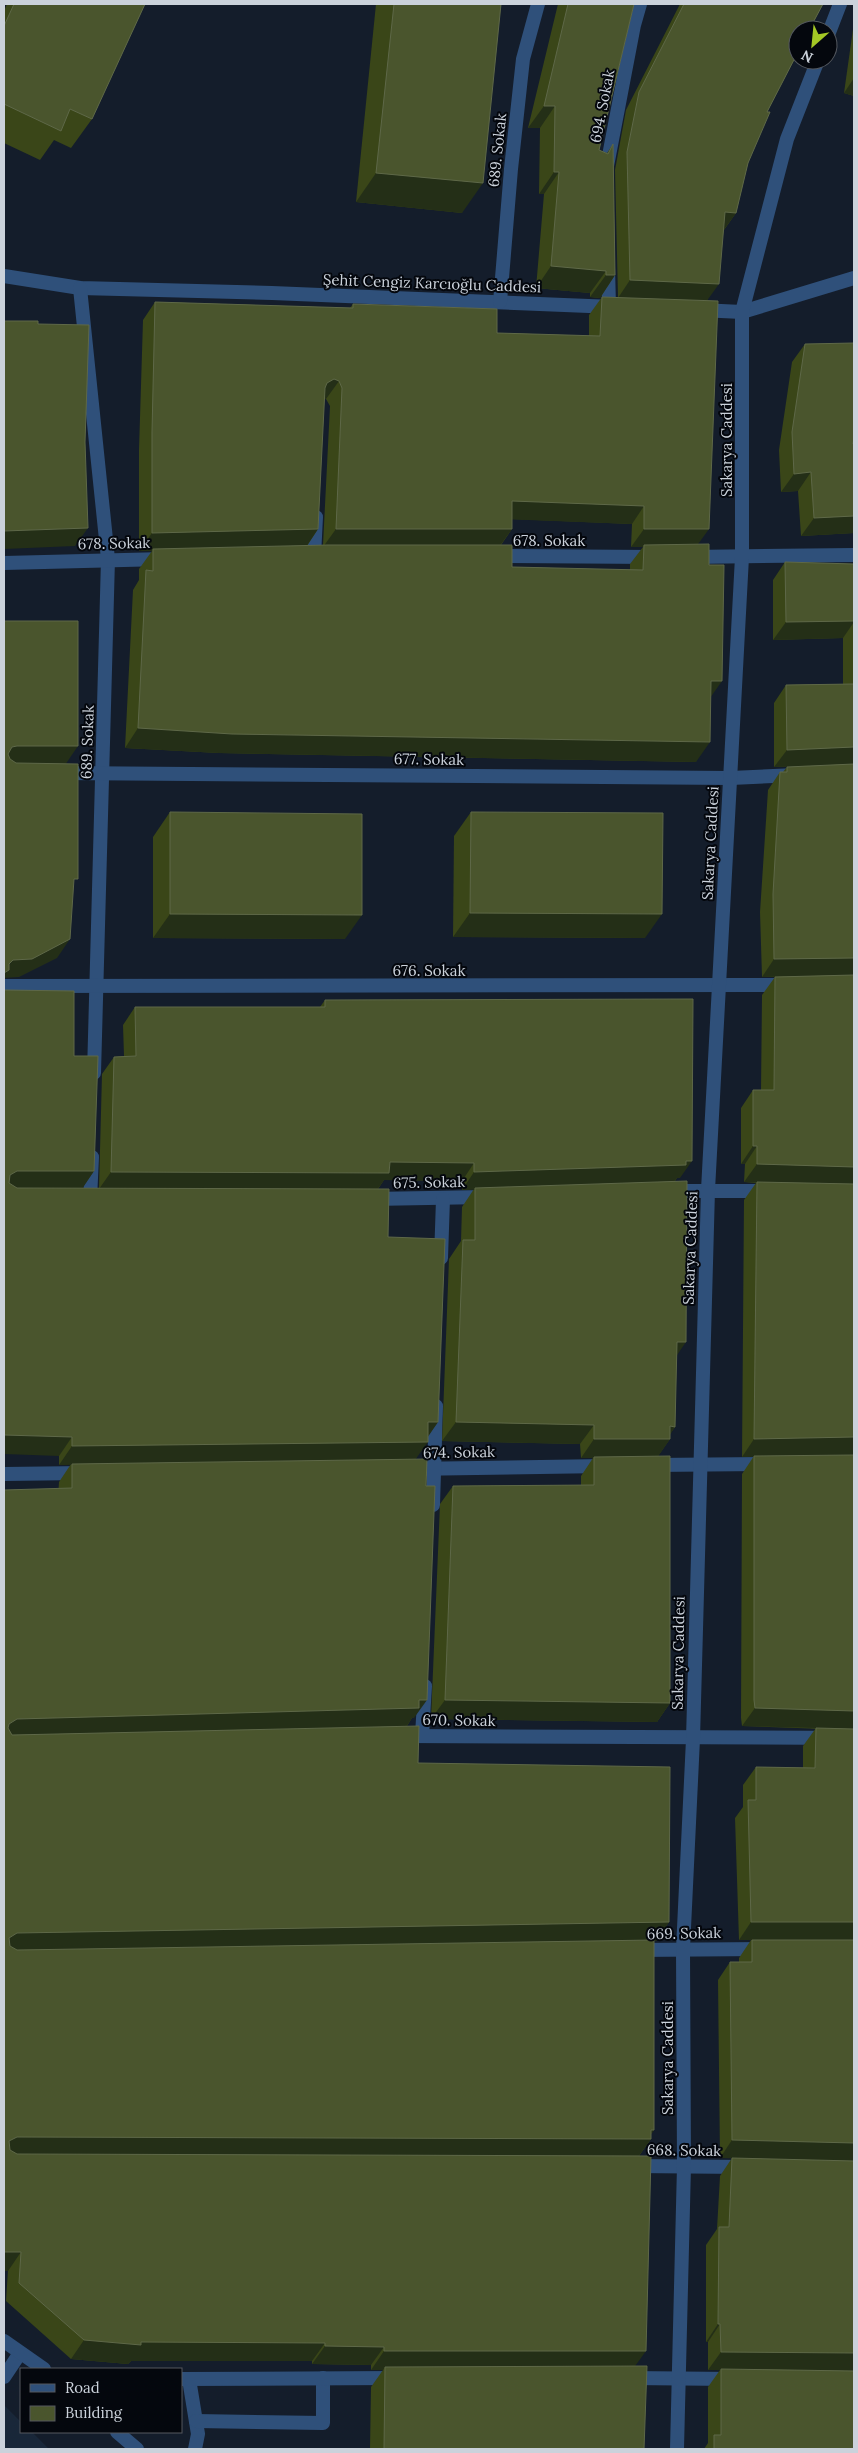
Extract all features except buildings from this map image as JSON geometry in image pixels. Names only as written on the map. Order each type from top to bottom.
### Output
[{"type":"street","name":"689. Sokak","points":[[500,302],[511,169],[523,59],[538,4]]},
{"type":"street","name":"694. Sokak","points":[[606,179],[606,169],[628,54],[640,4]]},
{"type":"street","points":[[834,20],[840,4]]},
{"type":"street","name":"Sakarya Caddesi","points":[[678,2449],[684,2166],[683,1949],[693,1739],[699,1464],[708,1190],[742,557],[742,312],[787,139],[814,70]]},
{"type":"street","points":[[608,258],[609,306]]},
{"type":"street","name":"Şehit Cengiz Karcıoğlu Caddesi","points":[[4,276],[80,288],[628,307]]},
{"type":"street","points":[[685,310],[742,312],[854,278]]},
{"type":"street","name":"689. Sokak","points":[[80,288],[108,559],[94,1082]]},
{"type":"street","points":[[314,556],[317,500]]},
{"type":"street","name":"678. Sokak","points":[[483,556],[742,557],[854,555]]},
{"type":"street","name":"678. Sokak","points":[[4,563],[177,558]]},
{"type":"street","name":"677. Sokak","points":[[43,772],[731,778],[807,775]]},
{"type":"street","name":"676. Sokak","points":[[4,986],[796,985]]},
{"type":"street","points":[[90,1199],[92,1140]]},
{"type":"street","points":[[659,1192],[708,1190],[786,1192]]},
{"type":"street","name":"675. Sokak","points":[[355,1199],[502,1197]]},
{"type":"street","points":[[440,1276],[443,1199]]},
{"type":"street","points":[[432,1518],[437,1392]]},
{"type":"street","points":[[640,1465],[786,1464]]},
{"type":"street","name":"674. Sokak","points":[[395,1470],[620,1466]]},
{"type":"street","points":[[4,1474],[102,1473]]},
{"type":"street","points":[[422,1735],[425,1676]]},
{"type":"street","name":"670. Sokak","points":[[382,1736],[693,1739],[854,1738]]},
{"type":"street","name":"669. Sokak","points":[[624,1950],[778,1949]]},
{"type":"street","name":"668. Sokak","points":[[624,2166],[760,2167]]},
{"type":"street","points":[[4,2341],[42,2368]]},
{"type":"street","points":[[4,2376],[20,2353]]},
{"type":"street","points":[[196,2422],[323,2423],[323,2378]]},
{"type":"street","points":[[195,2449],[198,2434],[185,2379],[412,2378]]},
{"type":"street","points":[[620,2378],[747,2379]]},
{"type":"street","points":[[118,2433],[137,2449]]},
{"type":"shaded area","points":[[4,2405],[20,2421],[20,2433],[33,2433],[49,2449],[4,2449]]}]
